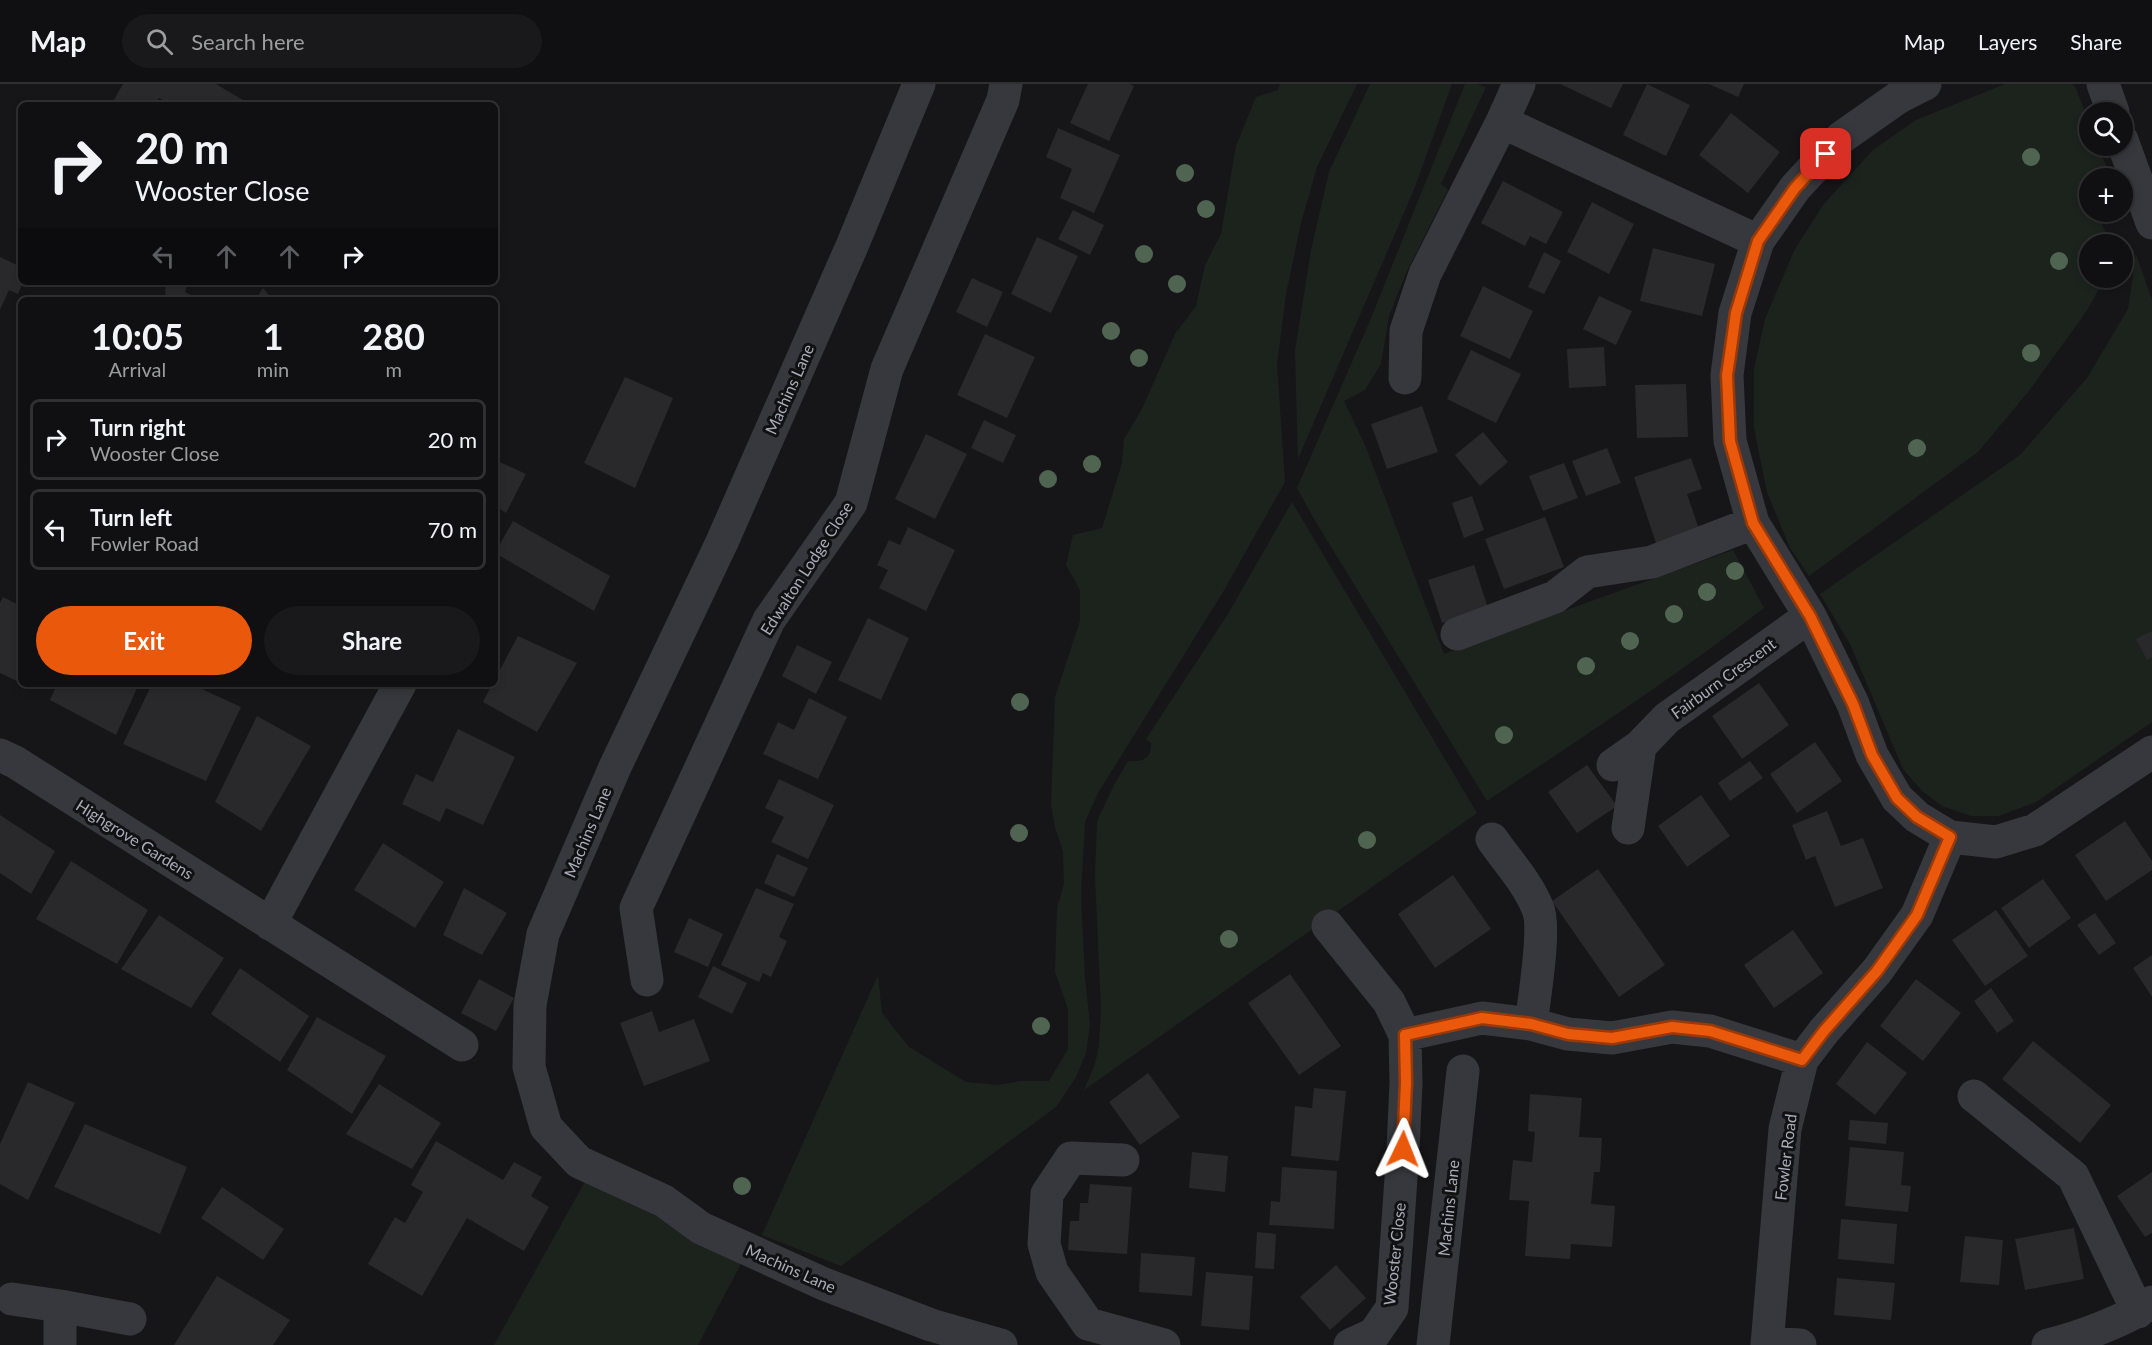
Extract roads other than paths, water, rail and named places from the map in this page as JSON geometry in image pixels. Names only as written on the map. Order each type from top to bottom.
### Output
[{"type":"street","name":"Machins Lane","points":[[919,84],[852,246],[731,521],[615,768],[543,934],[530,1005],[529,1067],[546,1127],[579,1162],[664,1201],[701,1228],[824,1284],[931,1324],[1001,1345]]},
{"type":"street","name":"Edwalton Lodge Close","points":[[647,980],[636,908],[769,620],[851,503],[887,369],[1003,100],[1006,84]]},
{"type":"street","points":[[1405,378],[1406,331],[1425,274],[1519,84]]},
{"type":"street","points":[[1925,84],[1899,97],[1842,137],[1795,188],[1758,241],[1736,313],[1727,375],[1730,441],[1753,523],[1810,616],[1853,704],[1872,755],[1897,798],[1917,817],[1950,837],[1996,842],[2035,830],[2152,752]]},
{"type":"street","points":[[2103,84],[2109,102]]},
{"type":"street","points":[[1502,122],[1758,241]]},
{"type":"street","points":[[2128,156],[2152,222]]},
{"type":"street","points":[[1457,634],[1555,597],[1587,572],[1652,562],[1753,523]]},
{"type":"street","name":"Fairburn Crescent","points":[[1613,765],[1640,746],[1667,718],[1810,616]]},
{"type":"street","points":[[270,924],[398,687]]},
{"type":"street","points":[[1628,828],[1640,746]]},
{"type":"street","name":"Highgrove Gardens","points":[[0,755],[15,762],[462,1045]]},
{"type":"street","name":"Fowler Road","points":[[1767,1344],[1785,1129],[1802,1060],[1824,1031],[1877,971],[1917,915],[1950,837]]},
{"type":"street","points":[[1491,839],[1530,892],[1539,911],[1540,936],[1531,1024]]},
{"type":"street","name":"Wooster Close","points":[[1329,926],[1389,1002],[1405,1035],[1406,1083],[1403,1149],[1392,1308],[1374,1334],[1350,1345]]},
{"type":"street","points":[[1405,1035],[1482,1018],[1531,1024],[1568,1034],[1612,1038],[1672,1027],[1710,1031],[1802,1060]]},
{"type":"street","name":"Machins Lane","points":[[1433,1345],[1463,1071]]},
{"type":"street","points":[[1974,1096],[2073,1176],[2145,1307],[2063,1342],[2048,1345]]},
{"type":"street","points":[[1123,1160],[1071,1158],[1047,1194],[1044,1244],[1052,1272],[1088,1324],[1164,1345]]},
{"type":"street","points":[[12,1299],[130,1319]]},
{"type":"street","points":[[60,1306],[60,1345]]},
{"type":"street","points":[[1767,1344],[1800,1345]]}]
